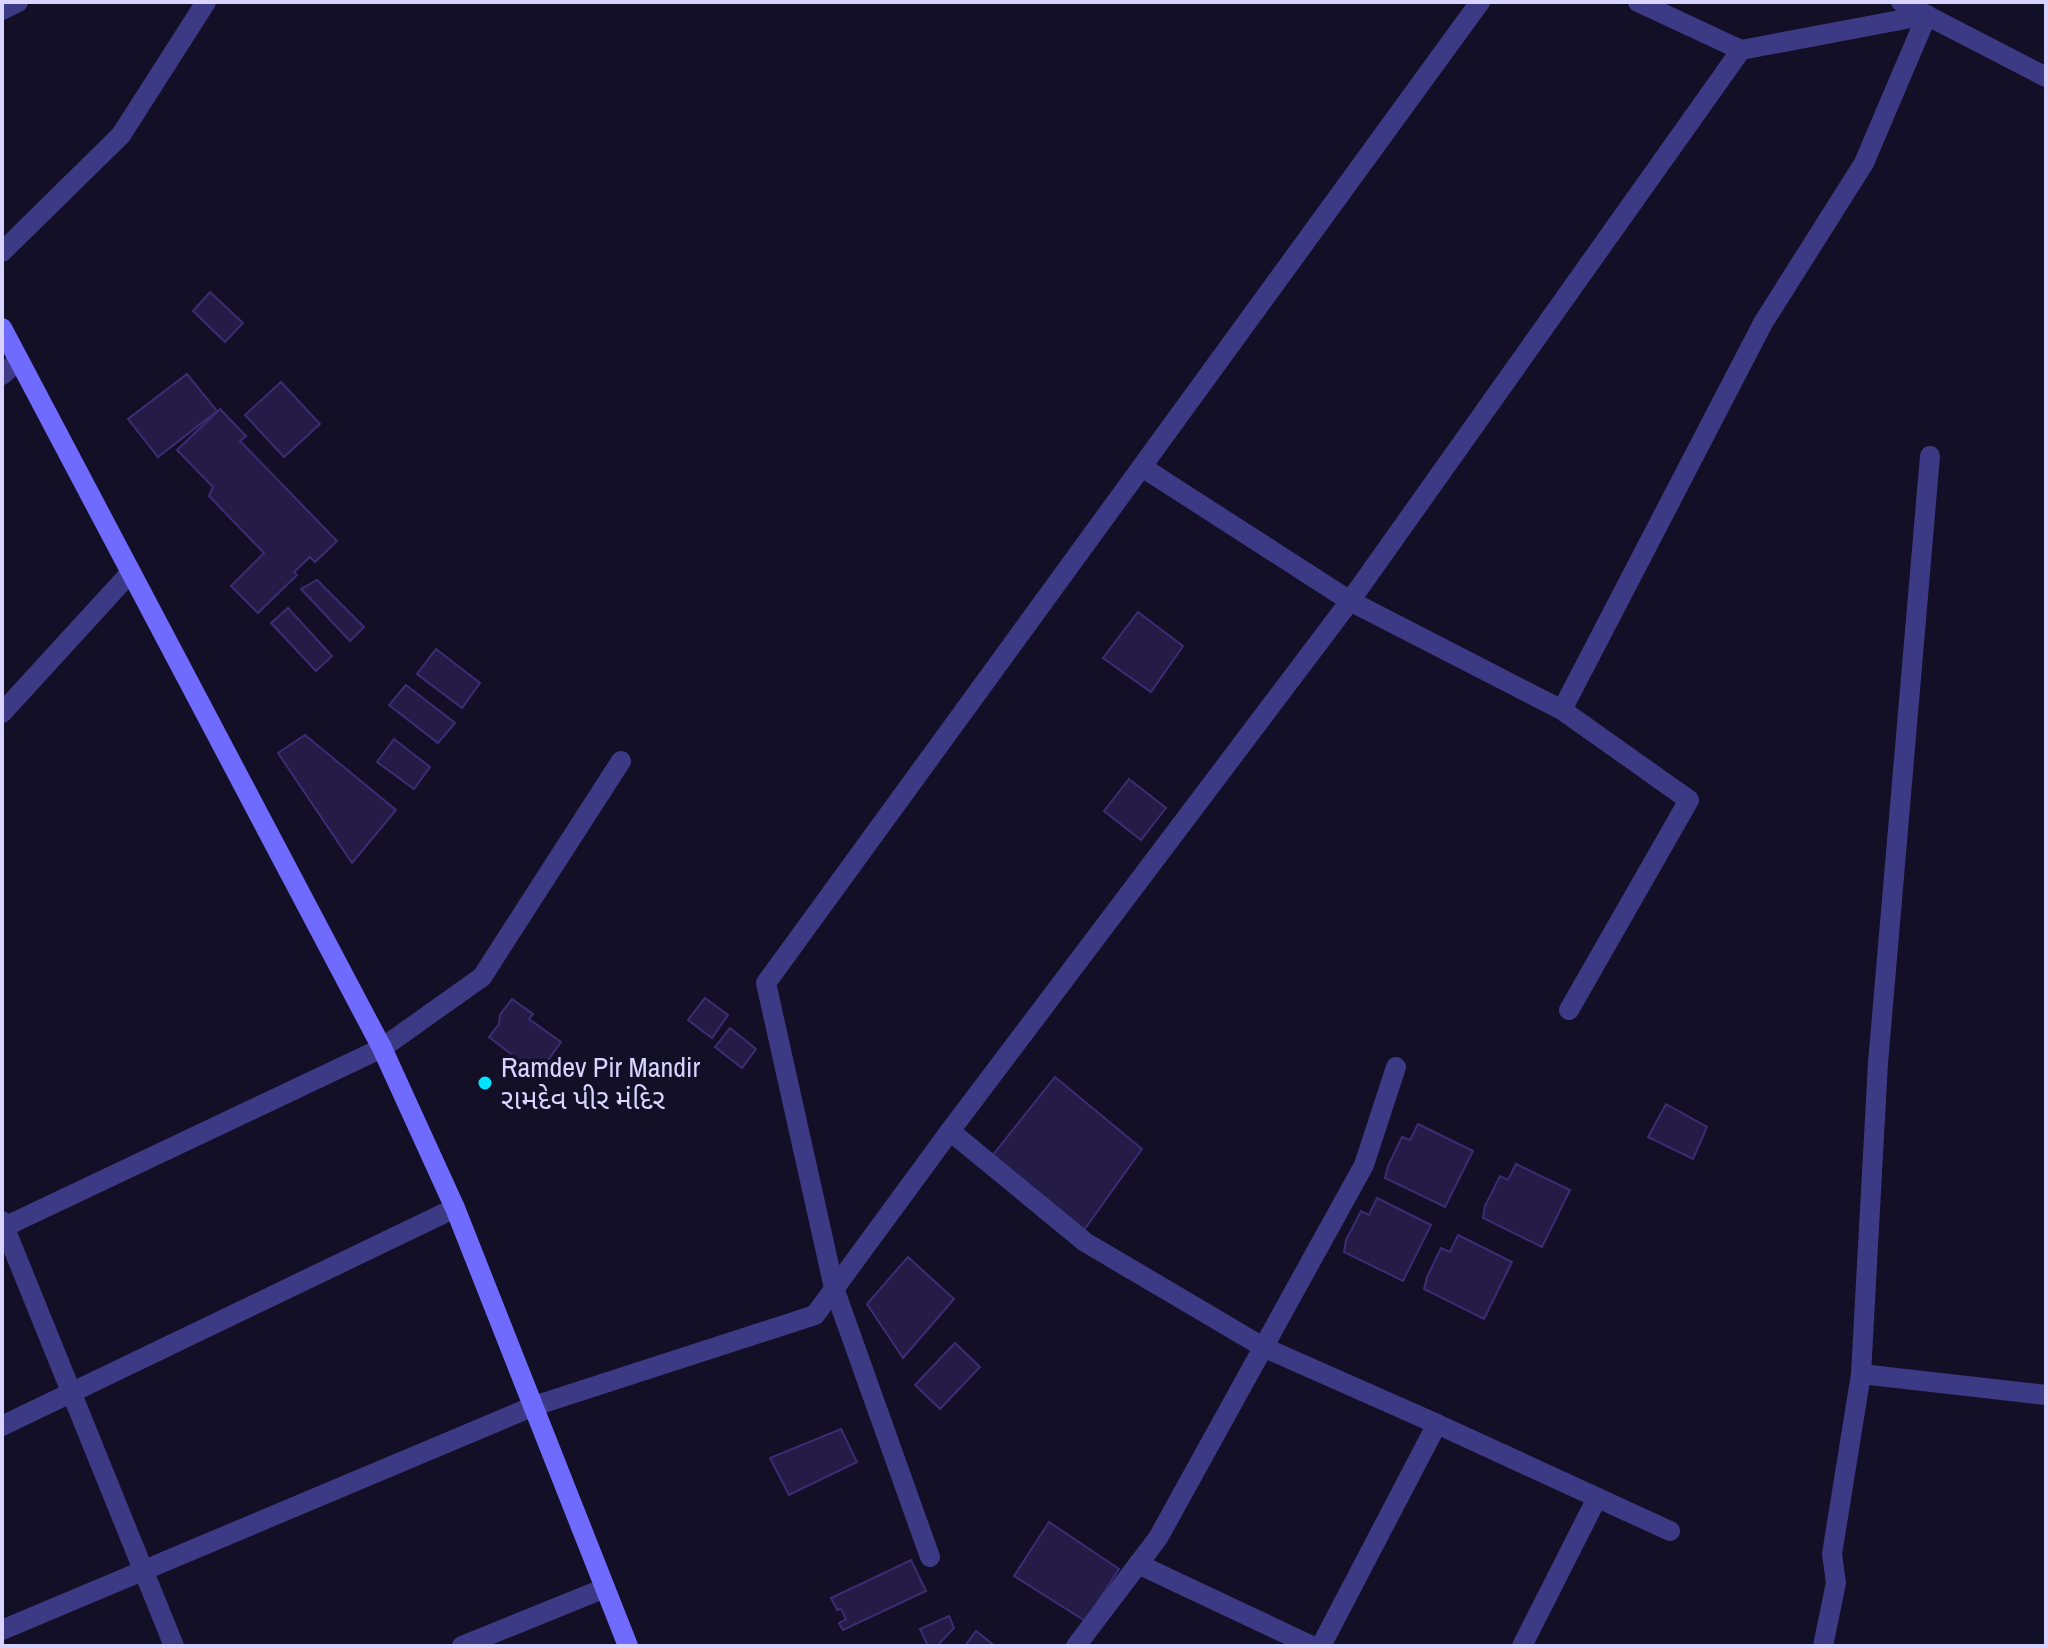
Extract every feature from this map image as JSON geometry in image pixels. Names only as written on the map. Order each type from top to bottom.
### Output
[{"type":"main road","points":[[2,328],[382,1048],[455,1208],[628,1646]]},
{"type":"street","points":[[2,10],[18,2]]},
{"type":"street","points":[[2,252],[121,135],[206,2]]},
{"type":"street","points":[[930,1557],[834,1288],[766,983],[1480,2]]},
{"type":"street","points":[[1638,2],[1741,50],[1930,9]]},
{"type":"street","points":[[1901,2],[1930,9],[2046,77]]},
{"type":"street","points":[[1562,710],[1763,323],[1864,163],[1930,9]]},
{"type":"street","points":[[2,1630],[534,1406],[815,1315],[1350,601],[1741,50]]},
{"type":"street","points":[[2,375],[19,360]]},
{"type":"street","points":[[1823,1646],[1836,1583],[1832,1554],[1861,1374],[1878,1063],[1930,456]]},
{"type":"street","points":[[1142,467],[1350,601],[1562,710],[1689,800],[1569,1010]]},
{"type":"street","points":[[2,713],[131,572]]},
{"type":"street","points":[[174,1646],[3,1225],[382,1048],[482,977],[621,761]]},
{"type":"street","points":[[1078,1645],[1158,1538],[1364,1165],[1396,1067]]},
{"type":"street","points":[[950,1131],[1085,1242],[1263,1347],[1670,1531]]},
{"type":"street","points":[[2,1426],[455,1208]]},
{"type":"street","points":[[1861,1374],[2046,1395]]},
{"type":"street","points":[[1321,1646],[1437,1424]]},
{"type":"street","points":[[1522,1646],[1597,1498]]},
{"type":"street","points":[[1138,1564],[1312,1646]]},
{"type":"street","points":[[462,1646],[605,1588]]},
{"type":"building","points":[[210,292],[243,323],[225,342],[193,311]]},
{"type":"building","points":[[187,374],[217,411],[158,457],[128,419]]},
{"type":"building","points":[[281,382],[320,424],[284,457],[245,415]]},
{"type":"building","points":[[220,409],[246,436],[240,441],[337,541],[315,562],[310,557],[294,572],[297,575],[258,613],[231,586],[264,553],[209,496],[213,487],[177,450]]},
{"type":"building","points":[[317,580],[364,627],[350,641],[301,589]]},
{"type":"building","points":[[288,608],[332,656],[316,671],[271,623]]},
{"type":"building","points":[[1138,612],[1183,646],[1151,692],[1103,658]]},
{"type":"building","points":[[436,649],[480,683],[462,708],[417,674]]},
{"type":"building","points":[[406,685],[455,723],[438,743],[389,705]]},
{"type":"building","points":[[305,735],[396,810],[352,863],[278,753]]},
{"type":"building","points":[[394,739],[430,767],[414,789],[377,762]]},
{"type":"building","points":[[1129,779],[1166,808],[1141,840],[1104,811]]},
{"type":"building","points":[[705,998],[728,1015],[712,1038],[688,1020]]},
{"type":"building","points":[[512,999],[533,1014],[529,1019],[561,1042],[535,1078],[520,1068],[520,1061],[489,1037]]},
{"type":"building","points":[[730,1028],[756,1049],[742,1068],[715,1047]]},
{"type":"building","points":[[1055,1077],[1142,1149],[1084,1230],[992,1156]]},
{"type":"building","points":[[1666,1104],[1707,1127],[1693,1159],[1648,1137]]},
{"type":"building","points":[[1418,1124],[1473,1151],[1445,1207],[1385,1178],[1402,1137],[1410,1140]]},
{"type":"building","points":[[1516,1164],[1570,1190],[1542,1247],[1483,1218],[1485,1206],[1500,1176],[1508,1180]]},
{"type":"building","points":[[1377,1198],[1431,1225],[1403,1281],[1344,1252],[1346,1240],[1361,1211],[1369,1215]]},
{"type":"building","points":[[1458,1235],[1512,1262],[1484,1319],[1424,1289],[1441,1248],[1450,1252]]},
{"type":"building","points":[[908,1257],[954,1299],[903,1358],[867,1304]]},
{"type":"building","points":[[955,1343],[980,1367],[940,1409],[915,1385]]},
{"type":"building","points":[[841,1429],[857,1462],[789,1495],[770,1458]]},
{"type":"building","points":[[1049,1522],[1119,1569],[1085,1621],[1014,1576]]},
{"type":"building","points":[[911,1560],[926,1591],[843,1630],[839,1623],[846,1619],[831,1598]]},
{"type":"building","points":[[949,1616],[954,1628],[937,1646],[928,1646],[920,1629]]},
{"type":"building","points":[[976,1631],[995,1646],[965,1646]]},
{"type":"place","name":"Ramdev Pir Mandir રામદેવ પીર મંદિર","points":[[485,1083]]}]
